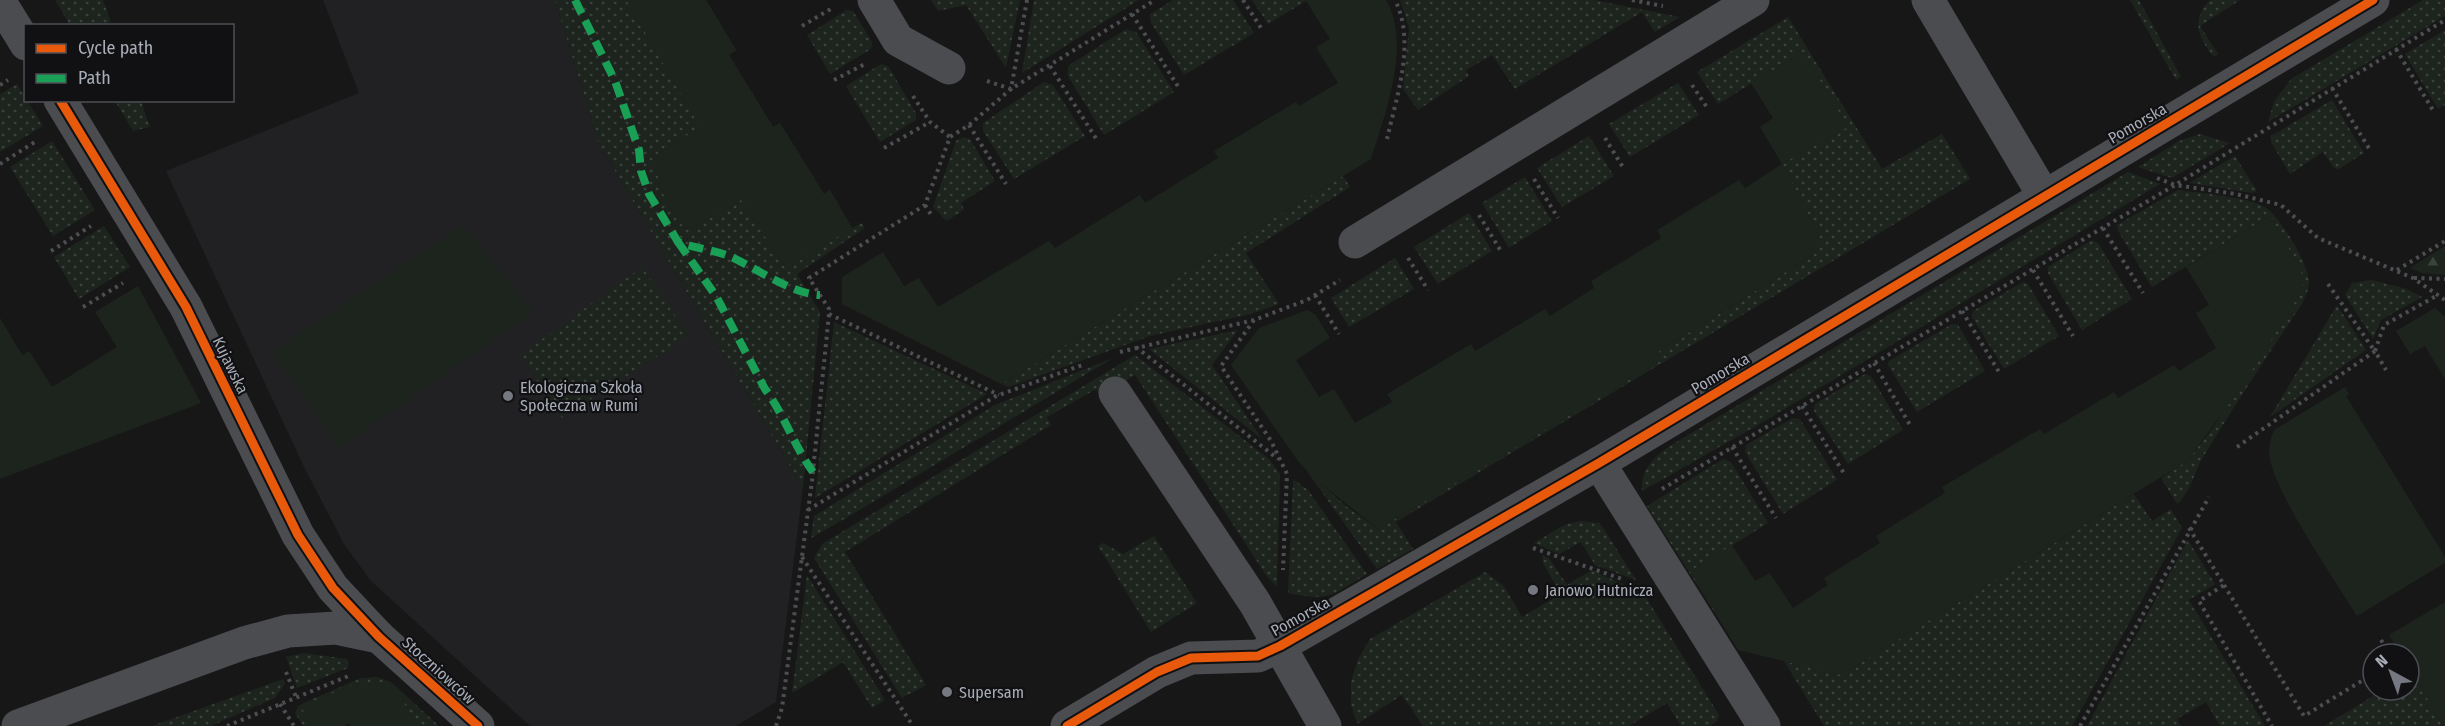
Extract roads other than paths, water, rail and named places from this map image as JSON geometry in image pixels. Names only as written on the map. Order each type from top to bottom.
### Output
[{"type":"street","points":[[874,0],[898,40],[949,68]]},
{"type":"street","points":[[1355,242],[1754,0]]},
{"type":"street","points":[[1928,0],[2044,196]]},
{"type":"street","name":"Pomorska","points":[[1067,726],[1157,672],[1191,658],[1258,656],[1280,646],[1599,463],[2373,0]]},
{"type":"street","points":[[0,2],[24,41]]},
{"type":"street","name":"Kujawska","points":[[61,102],[186,307],[298,535],[333,588],[379,637]]},
{"type":"street","points":[[1115,393],[1255,603],[1326,726]]},
{"type":"street","points":[[1599,463],[1764,726]]},
{"type":"street","points":[[18,726],[244,643],[288,631],[336,627],[379,637]]},
{"type":"street","name":"Stoczniowców","points":[[379,637],[478,726]]},
{"type":"place","name":"Ekologiczna Szkoła Społeczna w Rumi","points":[[508,396]]},
{"type":"place","name":"Janowo Hutnicza","points":[[1533,590]]},
{"type":"place","name":"Supersam","points":[[947,692]]}]
